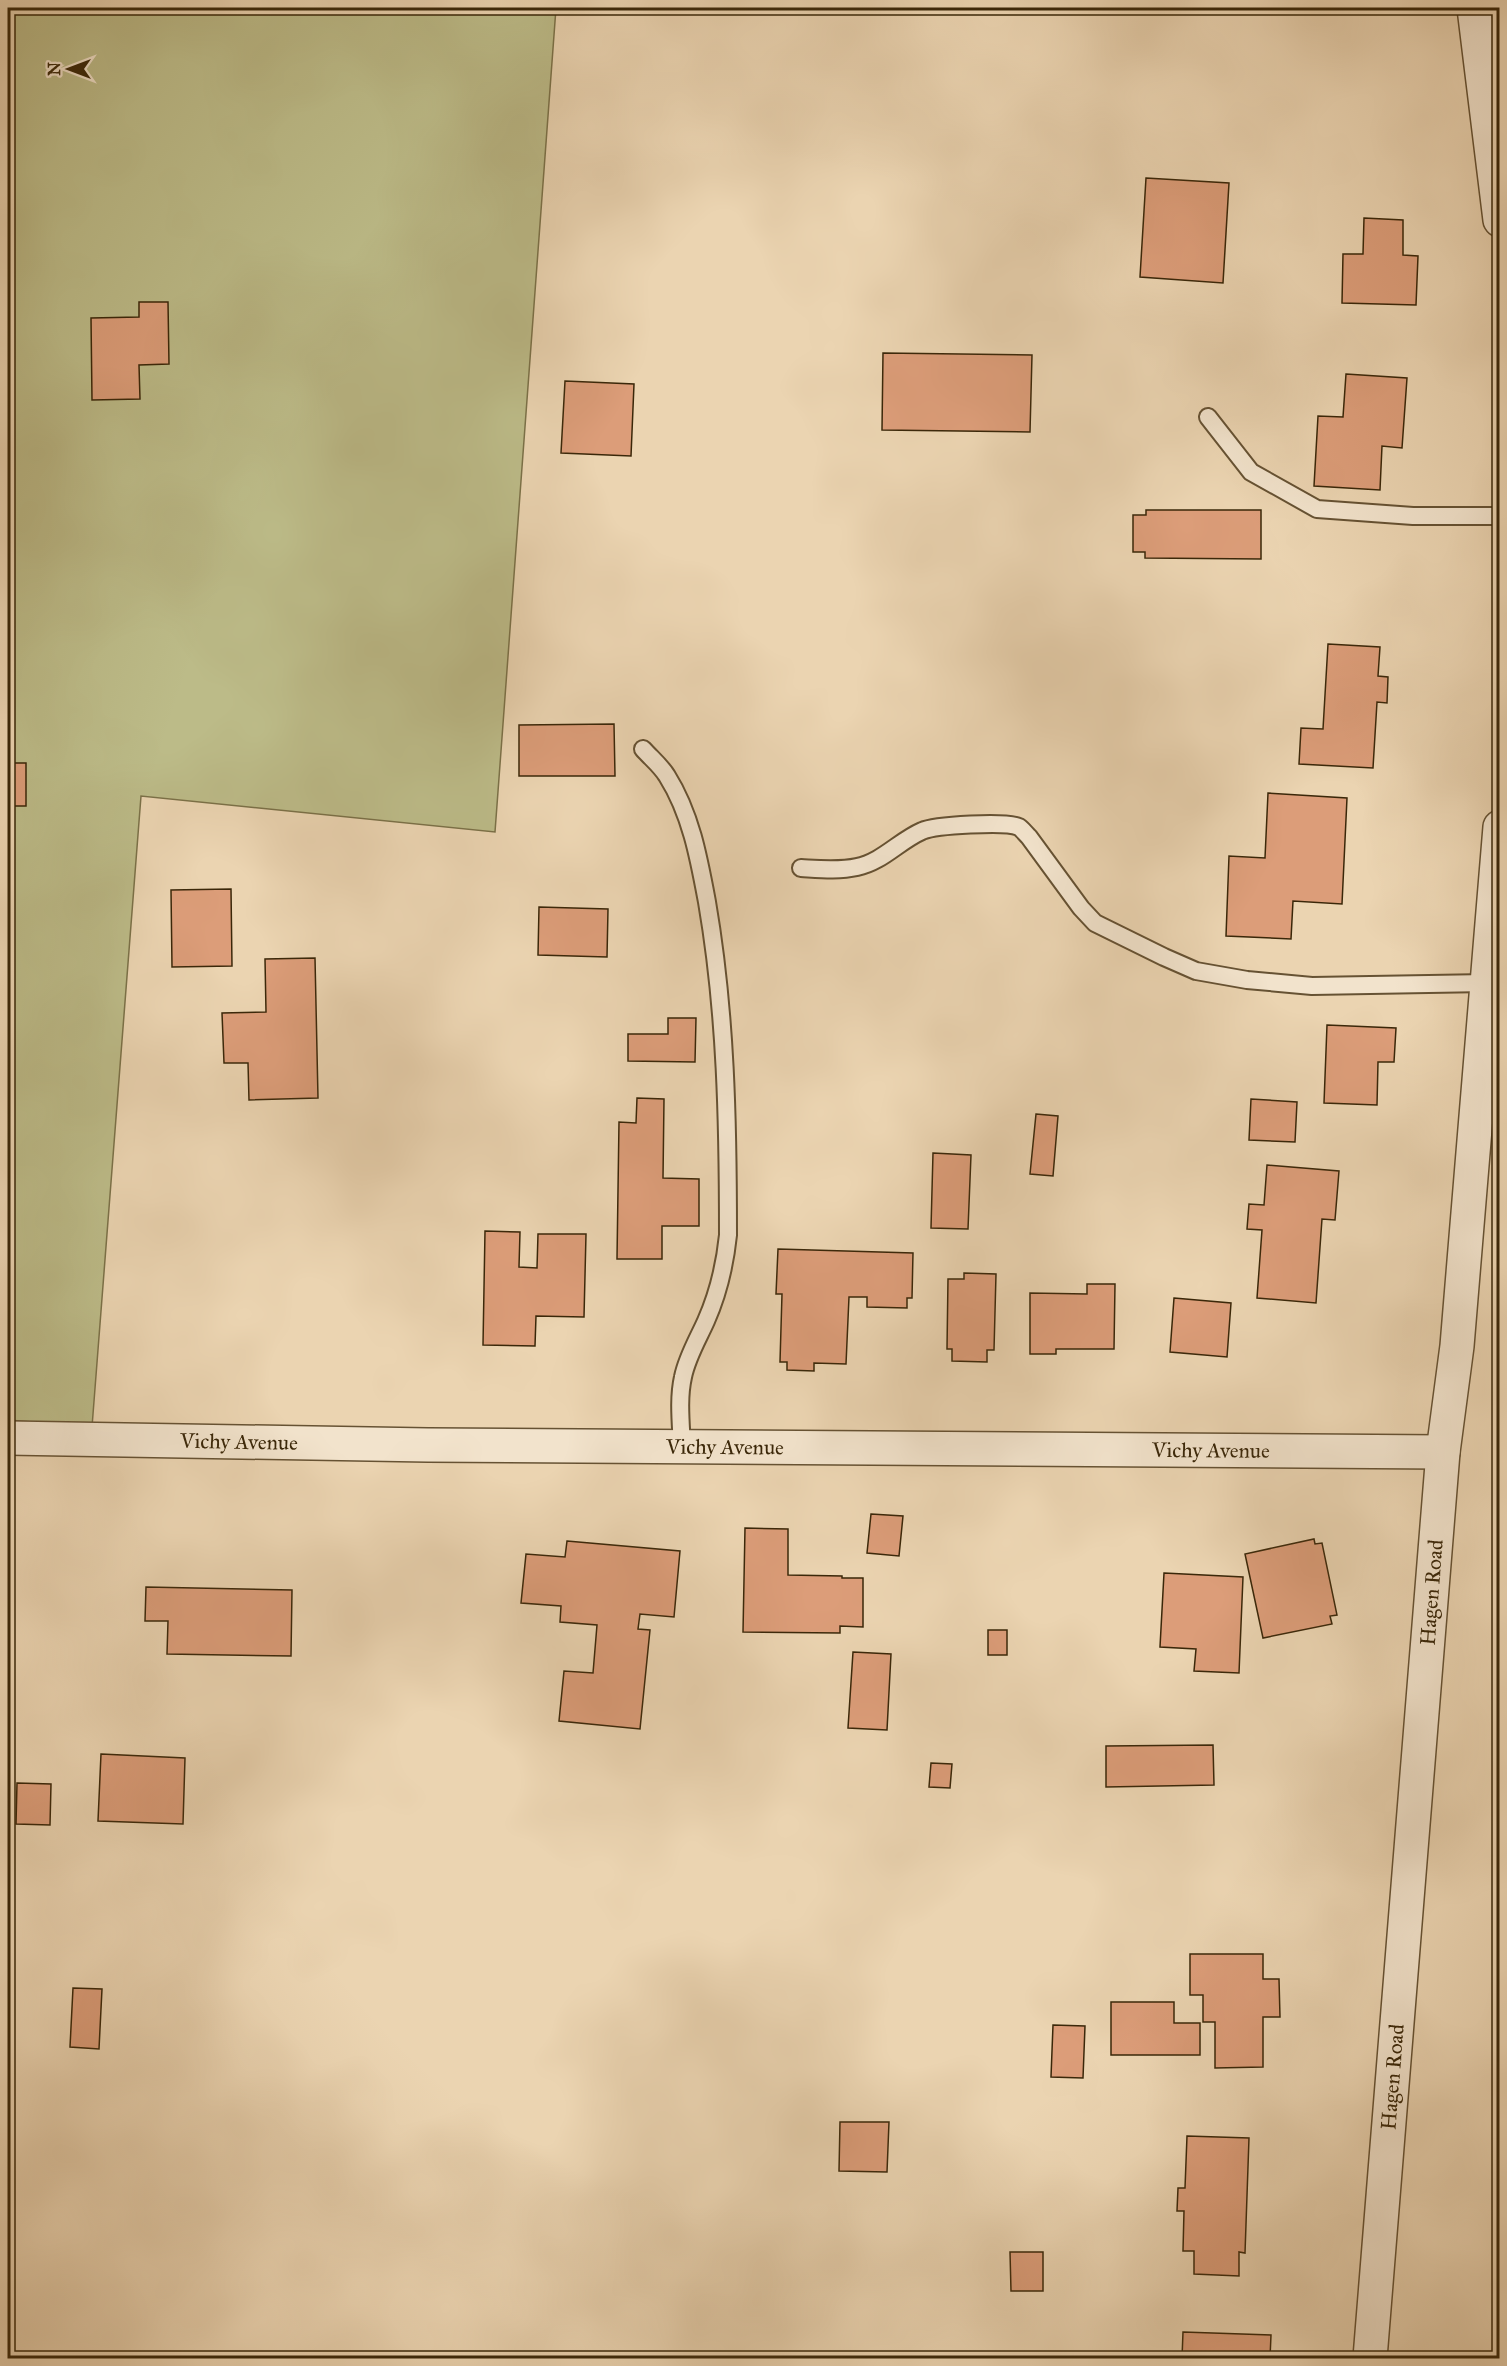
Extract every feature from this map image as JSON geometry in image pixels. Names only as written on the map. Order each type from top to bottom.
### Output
[{"type":"street","points":[[1474,8],[1500,220]]},
{"type":"street","name":"Hagen Road","points":[[1370,2358],[1443,1452],[1457,1346],[1500,827]]},
{"type":"street","name":"Vichy Avenue","points":[[8,1438],[682,1447],[1443,1452]]},
{"type":"lane","points":[[1208,417],[1251,472],[1317,509],[1413,516],[1500,516]]},
{"type":"lane","points":[[643,749],[666,775],[682,807],[697,850],[715,951],[724,1034],[728,1235],[725,1263],[707,1320],[691,1351],[682,1376],[682,1447]]},
{"type":"lane","points":[[801,868],[834,870],[857,867],[877,860],[922,830],[1002,824],[1018,827],[1029,837],[1081,908],[1095,923],[1196,971],[1247,980],[1312,986],[1487,983]]},
{"type":"shaded area","points":[[8,8],[556,8],[495,832],[141,796],[92,1427],[8,1420]]},
{"type":"building","points":[[1146,178],[1229,183],[1223,283],[1140,277]]},
{"type":"building","points":[[1364,218],[1403,220],[1403,255],[1418,256],[1416,305],[1342,303],[1343,254],[1363,254]]},
{"type":"building","points":[[139,302],[168,302],[169,364],[139,365],[140,399],[92,400],[91,318],[139,317]]},
{"type":"building","points":[[883,353],[1032,355],[1030,432],[882,430]]},
{"type":"building","points":[[1346,374],[1407,378],[1402,448],[1382,446],[1380,490],[1314,486],[1318,416],[1343,417]]},
{"type":"building","points":[[565,381],[634,384],[631,456],[561,453]]},
{"type":"building","points":[[1146,510],[1261,510],[1261,559],[1145,558],[1145,552],[1133,552],[1133,515],[1146,515]]},
{"type":"building","points":[[1328,644],[1380,647],[1378,676],[1388,677],[1387,703],[1377,702],[1373,768],[1299,764],[1301,728],[1323,729]]},
{"type":"building","points":[[614,724],[615,776],[519,776],[519,725]]},
{"type":"building","points":[[8,763],[26,763],[26,806],[8,806]]},
{"type":"building","points":[[1268,793],[1347,798],[1342,904],[1293,901],[1291,939],[1226,936],[1229,856],[1265,858]]},
{"type":"building","points":[[231,889],[232,966],[172,967],[171,890]]},
{"type":"building","points":[[539,907],[608,909],[607,957],[538,955]]},
{"type":"building","points":[[315,958],[318,1098],[249,1100],[248,1063],[224,1063],[222,1013],[266,1012],[265,959]]},
{"type":"building","points":[[668,1018],[696,1018],[695,1062],[628,1061],[628,1034],[668,1034]]},
{"type":"building","points":[[1327,1025],[1396,1028],[1394,1062],[1378,1062],[1377,1105],[1324,1103]]},
{"type":"building","points":[[637,1098],[664,1099],[663,1178],[699,1179],[699,1226],[662,1226],[662,1259],[617,1259],[619,1122],[636,1123]]},
{"type":"building","points":[[1251,1099],[1297,1102],[1295,1142],[1249,1140]]},
{"type":"building","points":[[1036,1114],[1058,1116],[1053,1176],[1030,1174]]},
{"type":"building","points":[[933,1153],[971,1155],[968,1229],[931,1228]]},
{"type":"building","points":[[1267,1165],[1339,1171],[1335,1220],[1322,1219],[1316,1303],[1257,1298],[1262,1230],[1247,1229],[1249,1204],[1264,1205]]},
{"type":"building","points":[[485,1231],[520,1232],[519,1267],[537,1268],[538,1234],[586,1234],[584,1317],[536,1316],[535,1346],[483,1345]]},
{"type":"building","points":[[778,1249],[913,1253],[912,1298],[907,1298],[907,1308],[867,1307],[867,1297],[849,1297],[846,1364],[814,1363],[814,1371],[787,1370],[787,1362],[780,1362],[782,1294],[776,1294]]},
{"type":"building","points":[[964,1273],[996,1274],[994,1350],[987,1350],[987,1362],[952,1361],[952,1349],[947,1349],[948,1279],[964,1279]]},
{"type":"building","points":[[1087,1284],[1115,1284],[1114,1349],[1056,1349],[1056,1354],[1030,1354],[1030,1293],[1087,1294]]},
{"type":"building","points":[[1174,1298],[1231,1303],[1227,1357],[1170,1352]]},
{"type":"building","points":[[871,1514],[903,1516],[899,1556],[867,1553]]},
{"type":"building","points":[[745,1528],[788,1529],[788,1575],[863,1578],[863,1627],[840,1626],[840,1633],[743,1632]]},
{"type":"building","points":[[1314,1539],[1315,1544],[1322,1543],[1337,1615],[1330,1616],[1332,1624],[1263,1638],[1245,1554]]},
{"type":"building","points":[[567,1541],[680,1551],[674,1617],[640,1614],[638,1629],[650,1630],[640,1729],[559,1721],[564,1671],[593,1673],[597,1625],[560,1622],[561,1606],[521,1603],[526,1554],[565,1557]]},
{"type":"building","points":[[1164,1573],[1243,1577],[1239,1673],[1194,1671],[1196,1649],[1160,1647]]},
{"type":"building","points":[[146,1587],[292,1590],[291,1656],[167,1654],[168,1621],[145,1621]]},
{"type":"building","points":[[988,1630],[1007,1630],[1007,1655],[988,1655]]},
{"type":"building","points":[[853,1652],[891,1654],[887,1730],[848,1728]]},
{"type":"building","points":[[1213,1745],[1214,1785],[1106,1787],[1106,1746]]},
{"type":"building","points":[[101,1754],[185,1758],[183,1824],[98,1821]]},
{"type":"building","points":[[931,1763],[952,1764],[950,1788],[929,1787]]},
{"type":"building","points":[[17,1783],[51,1784],[50,1825],[16,1824]]},
{"type":"building","points":[[1190,1954],[1263,1954],[1263,1979],[1279,1979],[1280,2017],[1263,2017],[1263,2067],[1215,2068],[1215,2022],[1203,2022],[1203,1995],[1190,1995]]},
{"type":"building","points":[[73,1988],[102,1989],[99,2049],[70,2047]]},
{"type":"building","points":[[1111,2002],[1174,2002],[1174,2023],[1200,2023],[1200,2055],[1111,2055]]},
{"type":"building","points":[[1053,2025],[1085,2026],[1083,2078],[1051,2077]]},
{"type":"building","points":[[840,2122],[889,2122],[887,2172],[839,2171]]},
{"type":"building","points":[[1187,2136],[1249,2138],[1245,2253],[1239,2252],[1239,2276],[1194,2274],[1194,2251],[1183,2251],[1184,2211],[1177,2211],[1178,2188],[1185,2188]]},
{"type":"building","points":[[1010,2252],[1043,2252],[1043,2291],[1011,2291]]},
{"type":"building","points":[[1183,2332],[1271,2335],[1270,2358],[1182,2358]]}]
